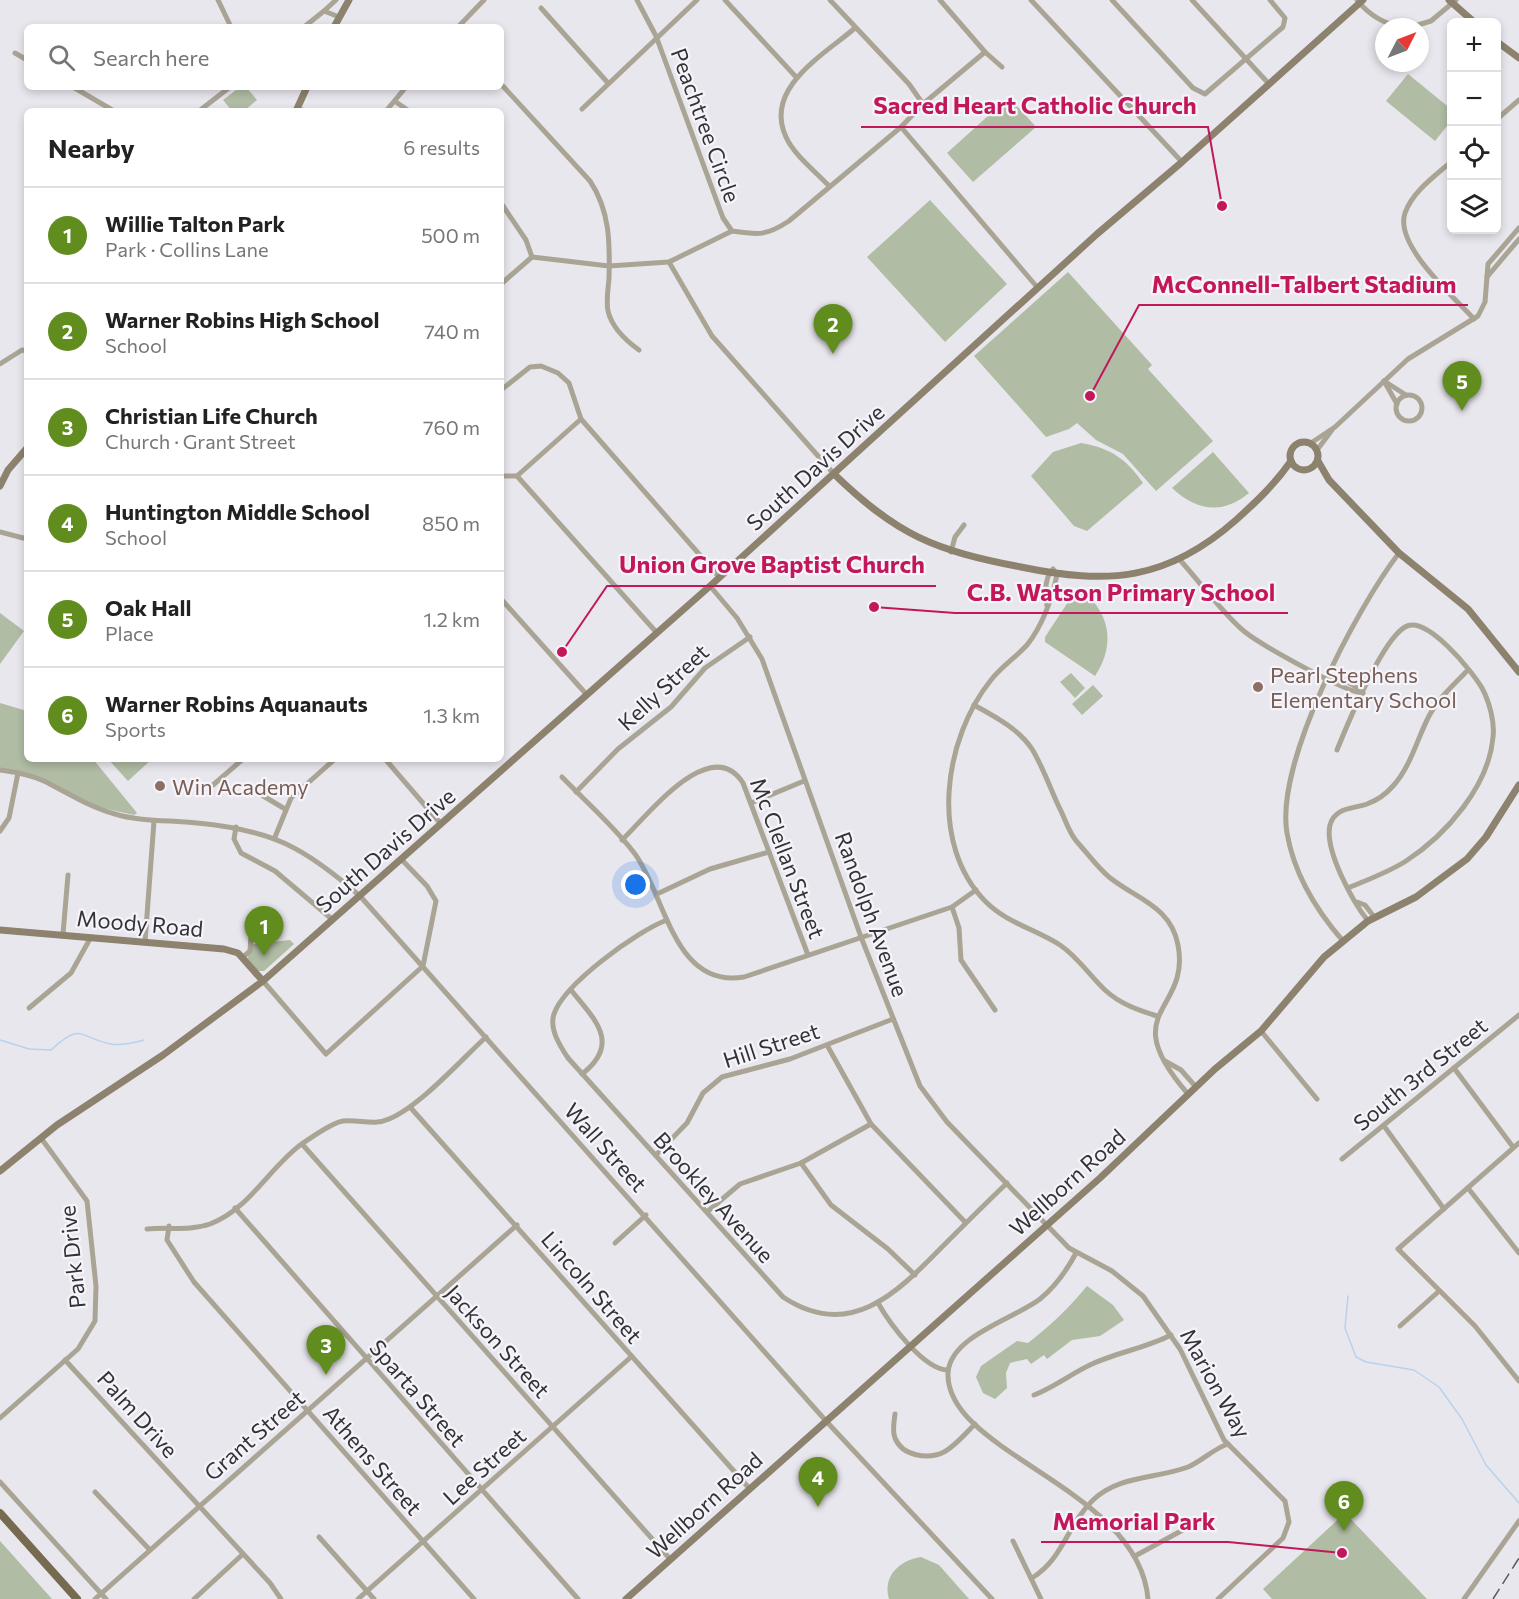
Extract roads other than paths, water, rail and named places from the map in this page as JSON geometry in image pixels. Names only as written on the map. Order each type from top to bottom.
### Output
[{"type":"main road","points":[[0,1513],[77,1599]]},
{"type":"street","points":[[218,0],[230,24]]},
{"type":"street","points":[[308,24],[336,0]]},
{"type":"street","points":[[336,24],[349,0]]},
{"type":"street","points":[[461,24],[484,0]]},
{"type":"street","name":"Peachtree Circle","points":[[637,0],[656,36],[709,188],[723,218],[732,231],[770,233],[789,221],[901,127],[923,104],[985,52]]},
{"type":"street","points":[[582,109],[656,36],[697,0]]},
{"type":"street","points":[[725,0],[797,78]]},
{"type":"street","points":[[830,0],[909,84],[923,104]]},
{"type":"street","points":[[940,0],[985,52],[1002,67]]},
{"type":"street","points":[[1031,0],[1182,162]]},
{"type":"street","points":[[1113,0],[1201,94],[1209,93],[1283,27],[1285,18],[1270,0]]},
{"type":"street","points":[[1192,0],[1269,84]]},
{"type":"street","points":[[1360,1],[1378,18]]},
{"type":"street","name":"South Davis Drive","points":[[0,1171],[41,1138],[164,1055],[263,981],[720,578],[1037,287],[1182,162],[1360,1]]},
{"type":"street","points":[[1429,22],[1454,1],[1470,18]]},
{"type":"street","points":[[540,8],[608,83]]},
{"type":"street","points":[[324,11],[339,17]]},
{"type":"street","points":[[828,186],[792,146],[782,124],[784,94],[797,78],[855,28]]},
{"type":"street","points":[[1501,44],[1518,56]]},
{"type":"street","points":[[15,53],[24,58]]},
{"type":"street","points":[[504,87],[541,125],[596,189],[606,212],[609,266],[608,310],[617,330],[639,350]]},
{"type":"street","points":[[78,90],[109,108]]},
{"type":"street","points":[[204,108],[226,90]]},
{"type":"street","points":[[298,108],[306,90]]},
{"type":"street","points":[[389,108],[404,90]]},
{"type":"street","points":[[1501,116],[1519,100]]},
{"type":"street","points":[[396,102],[405,108]]},
{"type":"street","points":[[901,127],[1037,287]]},
{"type":"street","points":[[1447,165],[1416,194],[1405,214],[1403,227],[1406,237],[1422,262],[1474,319]]},
{"type":"street","points":[[504,207],[526,240],[532,257]]},
{"type":"street","points":[[1317,450],[1335,427],[1414,354],[1474,319],[1485,302],[1488,264],[1519,228]]},
{"type":"street","points":[[504,281],[532,257],[609,266],[669,262],[732,231]]},
{"type":"street","points":[[1486,278],[1519,240]]},
{"type":"street","points":[[669,262],[712,336],[834,474],[868,506],[895,525],[951,552],[1057,575],[1127,576],[1180,560],[1213,540],[1282,477],[1298,468],[1309,469],[1329,480]]},
{"type":"street","points":[[0,364],[24,350]]},
{"type":"street","points":[[504,388],[530,367],[549,368],[569,383],[581,418],[720,578]]},
{"type":"street","points":[[1384,381],[1406,395],[1419,400],[1422,410],[1420,416],[1410,421],[1405,420],[1397,411],[1397,404],[1384,381]]},
{"type":"street","points":[[1397,404],[1406,395]]},
{"type":"street","points":[[504,476],[517,476],[581,418]]},
{"type":"street","points":[[1282,477],[1291,461],[1291,452],[1295,445],[1302,442],[1311,443],[1335,427]]},
{"type":"street","points":[[1311,443],[1317,450],[1318,461],[1329,480],[1399,553],[1468,609],[1519,672]]},
{"type":"street","points":[[0,486],[8,470],[24,451]]},
{"type":"street","points":[[1291,461],[1298,468]]},
{"type":"street","points":[[1309,469],[1318,461]]},
{"type":"street","points":[[517,476],[657,633]]},
{"type":"street","points":[[951,552],[955,537],[964,525]]},
{"type":"street","points":[[0,532],[24,538]]},
{"type":"street","points":[[1343,941],[1310,897],[1299,874],[1286,831],[1290,772],[1328,678],[1355,620],[1399,553]]},
{"type":"street","points":[[1180,560],[1243,630],[1328,678],[1334,684],[1355,693],[1362,693]]},
{"type":"street","points":[[1047,606],[1044,594],[1049,573]]},
{"type":"street","points":[[1057,575],[1053,595],[1027,644],[992,678],[974,705],[958,738],[951,772],[950,799],[956,845],[964,868],[976,890],[1004,916],[1059,944],[1115,998],[1156,1017]]},
{"type":"street","name":"Randolph Avenue","points":[[710,586],[750,637],[762,659],[861,937],[920,1086],[930,1101],[1047,1224]]},
{"type":"street","points":[[504,603],[587,695]]},
{"type":"street","points":[[1337,750],[1362,693],[1396,635],[1409,625],[1418,624],[1434,633],[1482,688],[1488,704],[1493,728],[1490,755],[1479,780],[1455,817],[1424,848],[1405,861],[1348,888]]},
{"type":"street","name":"Kelly Street","points":[[576,792],[618,749],[671,708],[705,668],[750,637]]},
{"type":"street","points":[[1371,920],[1365,906],[1357,902],[1348,888],[1332,847],[1330,823],[1338,812],[1383,796],[1395,784],[1415,749],[1430,715],[1467,671]]},
{"type":"street","points":[[974,705],[1006,725],[1031,748],[1075,840],[1109,877],[1160,910],[1168,919],[1179,945],[1179,961],[1172,988],[1156,1017],[1155,1040],[1170,1072],[1188,1094]]},
{"type":"street","points":[[213,786],[240,762]]},
{"type":"street","points":[[275,837],[285,809],[296,793],[332,762]]},
{"type":"street","points":[[388,762],[441,824]]},
{"type":"street","name":"Mc Clellan Street","points":[[622,840],[686,778],[706,767],[724,767],[738,775],[751,803],[808,955]]},
{"type":"street","name":"Wall Street","points":[[0,770],[43,780],[88,806],[129,818],[236,827],[275,837],[310,855],[360,896],[646,1215],[826,1421],[992,1599]]},
{"type":"street","points":[[0,831],[9,818],[18,773]]},
{"type":"street","points":[[562,777],[622,840],[646,871],[667,920],[690,961],[724,979],[744,977],[952,907],[976,890]]},
{"type":"street","points":[[751,803],[804,781]]},
{"type":"street","name":"Wellborn Road","points":[[626,1599],[1261,1031],[1309,971],[1343,941],[1371,920],[1437,883],[1467,859],[1492,828],[1519,785]]},
{"type":"street","points":[[260,794],[285,809]]},
{"type":"street","points":[[145,942],[153,821]]},
{"type":"street","points":[[236,827],[234,838],[241,853],[275,871],[333,920]]},
{"type":"street","points":[[657,894],[710,869],[769,852]]},
{"type":"street","points":[[251,935],[250,951],[243,957],[326,1054],[423,966],[436,901],[428,886],[402,860]]},
{"type":"street","points":[[63,934],[68,875]]},
{"type":"street","points":[[952,907],[961,938],[961,960],[995,1010]]},
{"type":"street","name":"Brookley Avenue","points":[[667,920],[645,929],[625,942],[571,990],[557,1009],[552,1023],[563,1051],[582,1074],[777,1292],[789,1301],[835,1314],[857,1311],[878,1303],[897,1292],[1007,1183]]},
{"type":"street","name":"Moody Road","points":[[0,930],[224,949],[243,957]]},
{"type":"street","points":[[29,1008],[71,973],[91,937]]},
{"type":"street","points":[[571,990],[598,1023],[603,1037],[600,1052],[582,1074]]},
{"type":"street","name":"South 3rd Street","points":[[1342,1159],[1519,1015]]},
{"type":"street","name":"Hill Street","points":[[656,1155],[687,1123],[703,1093],[712,1083],[722,1077],[761,1068],[893,1019]]},
{"type":"street","points":[[1261,1031],[1317,1099]]},
{"type":"street","points":[[147,1229],[169,1226],[189,1228],[212,1223],[235,1208],[302,1144],[340,1122],[375,1123],[389,1119],[410,1107],[486,1037]]},
{"type":"street","points":[[827,1045],[871,1124],[966,1223]]},
{"type":"street","points":[[1166,1060],[1180,1070],[1196,1087]]},
{"type":"street","points":[[1454,1068],[1513,1147]]},
{"type":"street","name":"Lincoln Street","points":[[410,1107],[749,1488]]},
{"type":"street","points":[[707,1212],[740,1184],[801,1163],[871,1124]]},
{"type":"street","points":[[1384,1126],[1443,1209]]},
{"type":"street","name":"Park Drive","points":[[0,1418],[78,1349],[95,1321],[93,1259],[87,1201],[41,1138]]},
{"type":"street","points":[[1519,1143],[1398,1249],[1438,1292],[1475,1326],[1519,1381]]},
{"type":"street","name":"Jackson Street","points":[[302,1144],[670,1559]]},
{"type":"street","points":[[801,1163],[831,1206],[888,1249],[915,1275]]},
{"type":"street","points":[[1468,1188],[1519,1253]]},
{"type":"street","name":"Sparta Street","points":[[235,1208],[578,1599]]},
{"type":"street","points":[[615,1243],[646,1215]]},
{"type":"street","name":"Marion Way","points":[[1047,1224],[1076,1253],[1112,1271],[1138,1292],[1171,1335],[1228,1444],[1279,1492],[1287,1506],[1290,1516],[1288,1528],[1279,1542],[1218,1599]]},
{"type":"street","name":"Grant Street","points":[[95,1599],[517,1225]]},
{"type":"street","name":"Athens Street","points":[[169,1226],[167,1240],[194,1282],[474,1599]]},
{"type":"street","points":[[1076,1253],[1063,1275],[1045,1294],[968,1341],[953,1356],[948,1370],[953,1395],[975,1424],[996,1443],[1063,1486],[1117,1532],[1136,1556],[1145,1580],[1148,1599]]},
{"type":"street","points":[[1400,1326],[1438,1292]]},
{"type":"street","points":[[878,1303],[931,1366],[948,1370]]},
{"type":"street","points":[[1034,1395],[1051,1389],[1092,1364],[1153,1344],[1171,1335]]},
{"type":"street","name":"Lee Street","points":[[358,1599],[631,1357]]},
{"type":"street","name":"Palm Drive","points":[[65,1360],[243,1554],[281,1599]]},
{"type":"street","points":[[895,1414],[894,1429],[900,1446],[924,1457],[948,1450],[975,1424]]},
{"type":"street","points":[[1032,1578],[1056,1558],[1077,1518],[1099,1495],[1116,1485],[1185,1468],[1228,1444]]},
{"type":"street","points":[[0,1482],[106,1599]]},
{"type":"street","points":[[95,1492],[150,1550]]},
{"type":"street","points":[[1464,1599],[1519,1521]]},
{"type":"street","points":[[1136,1556],[1192,1525]]},
{"type":"street","points":[[319,1537],[374,1599]]},
{"type":"street","points":[[1013,1541],[1041,1599]]},
{"type":"street","points":[[194,1599],[243,1554]]},
{"type":"waterway","points":[[0,1040],[29,1049],[51,1050],[61,1041],[75,1034],[115,1045],[144,1040]]},
{"type":"waterway","points":[[1348,1296],[1345,1328],[1356,1357],[1366,1362],[1414,1370],[1439,1387],[1462,1419],[1486,1465],[1519,1503]]},
{"type":"railway","points":[[1493,1599],[1519,1558]]},
{"type":"place","name":"Sacred Heart Catholic Church","points":[[1222,206]]},
{"type":"place","name":"Warner Robins High School","points":[[833,354]]},
{"type":"place","name":"McConnell-Talbert Stadium","points":[[1090,396]]},
{"type":"place","name":"Oak Hall","points":[[1462,411]]},
{"type":"place","name":"C.B. Watson Primary School","points":[[874,607]]},
{"type":"place","name":"Union Grove Baptist Church","points":[[562,652]]},
{"type":"place","name":"Pearl Stephens Elementary School","points":[[1258,687]]},
{"type":"place","name":"Win Academy","points":[[160,786]]},
{"type":"place","name":"Willie Talton Park","points":[[264,956]]},
{"type":"place","name":"Christian Life Church","points":[[326,1375]]},
{"type":"place","name":"Huntington Middle School","points":[[818,1507]]},
{"type":"place","name":"Warner Robins Aquanauts","points":[[1344,1531]]},
{"type":"place","name":"Memorial Park","points":[[1342,1553]]}]
